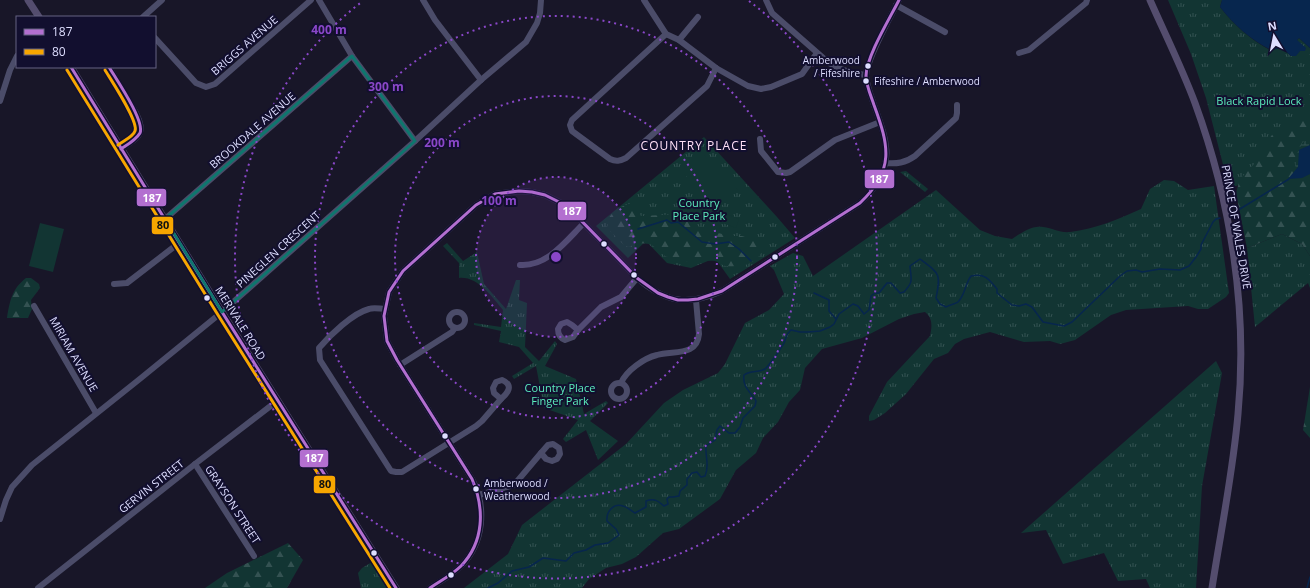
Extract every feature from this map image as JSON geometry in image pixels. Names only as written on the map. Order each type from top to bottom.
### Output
[{"type":"main road","points":[[28,0],[38,16]]},
{"type":"main road","name":"PRINCE OF WALES DRIVE","points":[[1150,0],[1191,93],[1211,152],[1223,200],[1235,264],[1239,300],[1241,350],[1239,412],[1212,588]]},
{"type":"main road","name":"MERIVALE ROAD","points":[[72,68],[277,401],[396,588]]},
{"type":"street","points":[[144,16],[162,0]]},
{"type":"street","name":"BRIGGS AVENUE","points":[[156,39],[196,83],[206,87],[215,84],[311,0]]},
{"type":"street","points":[[319,0],[352,56],[415,141]]},
{"type":"street","points":[[422,0],[435,20],[481,80]]},
{"type":"street","name":"PINEGLEN CRESCENT","points":[[0,519],[6,500],[12,488],[32,465],[222,312],[415,141],[481,80],[526,42],[537,23],[540,13],[541,0]]},
{"type":"street","points":[[644,0],[666,34],[679,40],[716,68],[748,86],[761,89],[771,87],[802,74],[817,53]]},
{"type":"street","points":[[766,0],[772,12],[829,63],[841,70],[866,75]]},
{"type":"street","points":[[1019,53],[1029,50],[1086,3],[1087,0]]},
{"type":"street","points":[[430,588],[453,573],[462,565],[476,544],[481,532],[482,520],[479,495],[472,479],[400,365],[387,341],[384,316],[385,309],[389,292],[403,271],[476,205],[495,194],[520,191],[532,192],[545,195],[566,206],[637,278],[648,287],[670,298],[696,300],[707,298],[722,291],[860,203],[869,195],[882,174],[887,149],[885,136],[868,87],[866,75],[868,62],[896,2],[945,32]]},
{"type":"street","points":[[679,40],[698,17]]},
{"type":"street","points":[[666,34],[572,120],[570,125],[572,131],[610,159],[614,161],[622,160],[707,86],[716,68]]},
{"type":"street","name":"BROOKDALE AVENUE","points":[[165,218],[352,56]]},
{"type":"street","points":[[0,101],[10,70],[16,58]]},
{"type":"street","points":[[110,68],[136,113],[142,129],[139,135],[121,149]]},
{"type":"street","points":[[885,163],[895,164],[908,162],[956,118],[957,105]]},
{"type":"street","points":[[760,139],[760,151],[778,172],[786,173],[790,172],[835,140],[880,122]]},
{"type":"street","points":[[520,265],[528,266],[554,253],[583,224]]},
{"type":"street","points":[[114,284],[127,283],[179,243]]},
{"type":"street","points":[[578,330],[601,307],[621,297],[637,278]]},
{"type":"street","points":[[621,383],[623,378],[638,364],[645,360],[657,355],[686,351],[696,344],[699,334],[696,300]]},
{"type":"street","name":"MIRIAM AVENUE","points":[[34,306],[96,413]]},
{"type":"street","points":[[385,309],[370,308],[356,314],[319,348],[320,360],[391,471],[402,472],[482,421],[501,399]]},
{"type":"street","points":[[400,365],[452,332],[455,328]]},
{"type":"street","name":"GERVIN STREET","points":[[38,588],[277,401]]},
{"type":"street","points":[[479,495],[514,485],[540,453]]},
{"type":"street","name":"GRAYSON STREET","points":[[195,464],[254,556]]},
{"type":"highlighted area","points":[[352,56],[415,141],[222,312],[165,219]]},
{"type":"green space","name":"Black Rapid Lock","points":[[1168,0],[1222,0],[1220,7],[1231,19],[1249,36],[1270,50],[1282,48],[1291,56],[1303,51],[1297,40],[1299,38],[1310,48],[1310,145],[1284,172],[1229,188],[1206,98],[1191,54]]},
{"type":"green space","points":[[1310,109],[1310,136],[1302,143],[1310,170],[1310,256],[1302,244],[1282,234],[1247,248],[1236,193],[1240,179],[1259,159],[1265,144],[1272,135],[1292,124]]},
{"type":"green space","points":[[1310,136],[1310,174],[1302,178],[1297,173],[1294,160],[1302,143]]},
{"type":"green space","name":"Country Place Park","points":[[704,137],[795,238],[730,279],[715,258],[691,268],[667,263],[646,241],[628,258],[596,226]]},
{"type":"green space","points":[[704,155],[738,190],[718,209],[684,174]]},
{"type":"green space","points":[[906,171],[928,189],[925,192],[900,172]]},
{"type":"green space","points":[[1164,180],[1174,181],[1188,190],[1214,186],[1229,293],[1226,297],[1208,309],[1198,309],[1188,306],[1126,310],[1111,315],[1075,340],[1060,344],[1050,341],[1024,342],[990,332],[964,339],[955,344],[948,353],[934,359],[906,394],[885,413],[874,420],[869,421],[869,416],[887,382],[930,336],[931,320],[925,312],[899,319],[862,338],[822,349],[805,368],[800,390],[789,402],[778,422],[763,438],[756,453],[736,470],[720,499],[679,529],[663,533],[636,557],[622,564],[606,568],[589,579],[582,588],[464,588],[508,554],[522,525],[626,444],[664,403],[683,390],[718,373],[725,364],[745,323],[769,310],[784,294],[774,270],[770,266],[793,253],[803,256],[813,276],[936,190],[980,230],[995,236],[1012,239],[1035,227],[1070,232],[1089,229],[1115,220],[1141,209],[1150,189]]},
{"type":"green space","points":[[634,203],[641,216],[683,214],[697,226],[718,233],[731,236],[742,236],[757,241],[761,244],[763,249],[757,259],[753,262],[743,265],[725,266],[713,261],[696,260],[681,262],[665,256],[661,251],[650,244],[638,243],[629,247],[625,246],[607,228],[608,221],[611,215],[618,208]]},
{"type":"green space","points":[[724,213],[739,219],[736,228],[720,222]]},
{"type":"green space","points":[[40,223],[64,229],[53,272],[29,266]]},
{"type":"green space","points":[[1282,234],[1302,244],[1310,256],[1310,288],[1308,283],[1255,327],[1247,248]]},
{"type":"green space","name":"Country Place Finger Park","points":[[447,243],[463,261],[477,252],[484,284],[506,309],[516,280],[520,280],[519,300],[527,303],[525,347],[539,361],[555,341],[557,344],[545,366],[576,379],[584,414],[606,401],[608,403],[590,421],[618,441],[598,460],[586,430],[566,442],[563,439],[578,420],[544,408],[536,366],[514,379],[512,376],[533,363],[519,347],[499,342],[501,331],[474,325],[474,323],[501,327],[503,310],[484,288],[472,280],[459,278],[459,263],[443,246]]},
{"type":"green space","points":[[26,278],[31,278],[39,284],[40,288],[31,300],[32,309],[28,318],[7,318],[12,295],[21,282]]},
{"type":"green space","points":[[1216,361],[1222,373],[1202,486],[1196,588],[1150,588],[1146,579],[1118,581],[1104,553],[1063,564],[1046,530],[1021,533]]},
{"type":"green space","points":[[1310,387],[1310,438],[1303,430]]},
{"type":"green space","points":[[288,543],[303,560],[287,588],[205,588],[227,573]]},
{"type":"green space","points":[[372,562],[389,588],[361,588],[358,573],[362,568]]},
{"type":"water","points":[[1222,0],[1310,0],[1310,48],[1299,38],[1297,40],[1306,48],[1305,51],[1300,51],[1296,56],[1291,56],[1282,48],[1271,50],[1243,31],[1231,19],[1220,7]]},
{"type":"water","points":[[1310,145],[1310,174],[1302,178],[1288,179],[1298,167],[1299,150]]},
{"type":"waterway","points":[[1235,212],[1289,179]]},
{"type":"waterway","points":[[488,588],[498,583],[512,571],[529,567],[543,558],[566,561],[574,553],[586,550],[595,545],[608,543],[619,535],[616,529],[607,521],[608,514],[613,507],[619,505],[623,506],[635,513],[646,507],[646,501],[656,500],[664,506],[668,504],[667,499],[669,497],[679,496],[680,491],[687,485],[687,479],[692,473],[697,472],[701,477],[705,476],[707,465],[706,446],[715,440],[717,430],[720,426],[729,433],[735,433],[740,427],[743,418],[755,406],[756,401],[744,383],[744,375],[765,369],[781,348],[787,334],[791,330],[808,332],[820,331],[830,327],[834,324],[839,314],[853,304],[858,306],[864,314],[869,310],[871,296],[875,293],[879,293],[887,283],[891,283],[900,293],[904,292],[911,283],[910,266],[920,259],[932,268],[937,275],[938,284],[936,298],[940,304],[946,307],[958,302],[964,293],[967,282],[971,276],[980,275],[989,280],[997,289],[997,293],[1012,305],[1019,306],[1026,304],[1032,307],[1043,322],[1064,326],[1072,322],[1127,271],[1136,270],[1142,272],[1160,269],[1180,270],[1189,266],[1201,249],[1201,245],[1213,222],[1220,218]]},
{"type":"waterway","points":[[638,229],[667,220],[671,223],[678,222],[702,242],[715,244],[729,242],[739,249],[751,261]]},
{"type":"waterway","points":[[814,293],[829,300],[829,311],[836,319]]},
{"type":"waterway","points":[[1307,588],[1310,577]]},
{"type":"transit line","name":"187","points":[[430,588],[450,575],[469,557],[478,536],[480,513],[479,502],[472,479],[397,360],[387,341],[384,316],[389,292],[403,271],[476,205],[495,194],[519,191],[545,195],[567,206],[637,278],[658,293],[678,300],[688,300],[698,299],[722,291],[860,203],[879,180],[884,168],[886,157],[885,145],[883,133],[868,87],[866,76],[867,68],[874,48],[899,0]]},
{"type":"transit line","name":"187","points":[[72,68],[222,312],[396,588]]},
{"type":"transit line","name":"187","points":[[110,68],[134,110],[140,127],[140,133],[136,138],[121,149]]},
{"type":"transit line","name":"80","points":[[67,70],[218,315],[390,588]]},
{"type":"transit line","name":"80","points":[[105,70],[129,110],[135,126],[135,131],[132,135],[118,145]]},
{"type":"place","name":"Amberwood / Fifeshire","points":[[868,66]]},
{"type":"place","name":"Fifeshire / Amberwood","points":[[866,81]]},
{"type":"place","name":"Amberwood / Weatherwood","points":[[476,489]]},
{"type":"district","name":"COUNTRY PLACE","points":[[694,145]]}]
